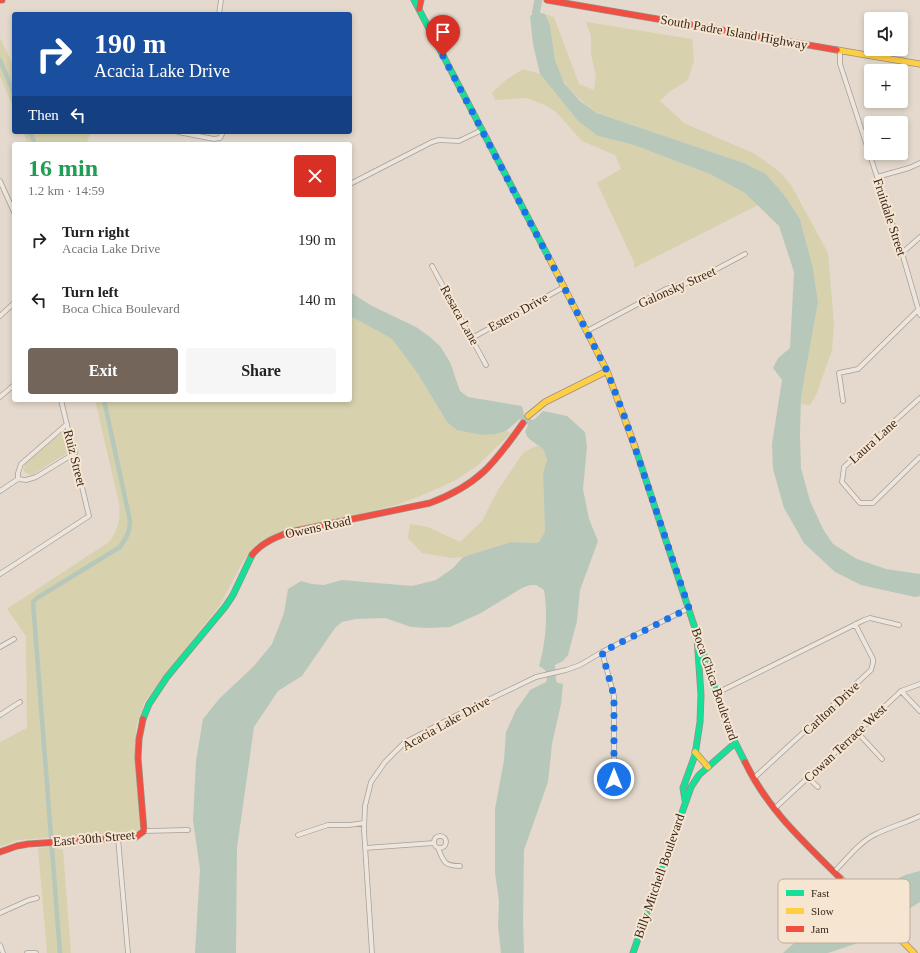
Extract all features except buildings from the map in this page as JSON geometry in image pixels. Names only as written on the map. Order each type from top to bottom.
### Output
[{"type":"main road","points":[[409,0],[419,9],[421,0]]},
{"type":"main road","name":"Boca Chica Boulevard","points":[[414,0],[607,371],[625,418],[728,728],[735,743],[753,779],[784,822],[841,879]]},
{"type":"main road","name":"South Padre Island Highway","points":[[548,0],[920,64]]},
{"type":"main road","points":[[528,416],[545,402],[607,371]]},
{"type":"main road","name":"Owens Road","points":[[144,831],[138,758],[139,739],[143,718],[149,704],[167,677],[234,595],[248,560],[256,550],[281,535],[430,503],[448,497],[474,482],[490,467],[497,460],[523,423]]},
{"type":"main road","name":"Billy Mitchell Boulevard","points":[[685,800],[683,788],[696,752],[702,695],[696,632]]},
{"type":"main road","name":"Billy Mitchell Boulevard","points":[[633,953],[685,800],[691,787],[699,775],[735,743]]},
{"type":"main road","points":[[696,752],[708,767]]},
{"type":"main road","name":"East 30th Street","points":[[0,852],[17,846],[39,843],[136,836],[144,831]]},
{"type":"main road","name":"Boca Chica Boulevard","points":[[904,943],[914,953]]},
{"type":"street","points":[[219,12],[221,0]]},
{"type":"street","name":"Fruitdale Street","points":[[840,51],[840,64],[902,253],[920,316]]},
{"type":"street","points":[[352,183],[432,142],[439,140],[459,141],[482,130]]},
{"type":"street","points":[[188,134],[214,139],[220,138],[222,134]]},
{"type":"street","points":[[877,177],[909,168],[920,163]]},
{"type":"street","points":[[0,181],[12,208]]},
{"type":"street","points":[[902,253],[920,237]]},
{"type":"street","name":"Galonsky Street","points":[[587,331],[666,289],[694,281],[745,254]]},
{"type":"street","name":"Resaca Lane","points":[[432,266],[486,365]]},
{"type":"street","name":"Estero Drive","points":[[472,338],[564,287]]},
{"type":"street","points":[[0,316],[12,305]]},
{"type":"street","points":[[843,401],[839,373],[858,369],[918,310]]},
{"type":"street","points":[[0,397],[12,387]]},
{"type":"street","name":"Laura Lane","points":[[920,398],[844,467],[842,482],[860,503],[873,503],[920,458]]},
{"type":"street","name":"Ruiz Street","points":[[0,574],[89,516],[62,402]]},
{"type":"street","points":[[18,479],[21,464],[67,424]]},
{"type":"street","points":[[0,491],[18,479],[26,480],[36,477],[75,453]]},
{"type":"street","name":"Acacia Lake Drive","points":[[372,953],[364,806],[372,782],[385,762],[404,743],[457,715],[536,677],[580,665],[602,652],[689,608]]},
{"type":"street","points":[[717,693],[855,624],[870,618],[899,625]]},
{"type":"street","name":"Carlton Drive","points":[[753,779],[871,670],[873,663],[872,659],[855,624]]},
{"type":"street","points":[[0,647],[14,639]]},
{"type":"street","points":[[602,652],[614,696],[614,779]]},
{"type":"street","name":"Cowan Terrace West","points":[[774,809],[901,691],[920,684]]},
{"type":"street","points":[[901,691],[920,711]]},
{"type":"street","points":[[0,715],[20,702]]},
{"type":"street","points":[[857,732],[882,759]]},
{"type":"street","points":[[808,778],[818,787]]},
{"type":"street","points":[[834,872],[866,840],[876,834],[905,824],[920,816]]},
{"type":"street","points":[[298,835],[328,825],[350,825],[364,823]]},
{"type":"street","name":"East 30th Street","points":[[144,831],[188,830]]},
{"type":"street","points":[[434,842],[435,838],[439,836],[445,839],[444,846],[438,848]]},
{"type":"street","points":[[118,838],[128,953]]},
{"type":"street","points":[[366,848],[434,842]]},
{"type":"street","points":[[434,842],[445,863],[451,866],[460,866]]},
{"type":"street","points":[[0,913],[37,898]]},
{"type":"street","points":[[0,945],[3,953]]},
{"type":"street","points":[[27,953],[36,953]]},
{"type":"shaded area","points":[[536,12],[545,14],[550,25],[555,60],[564,83],[580,101],[597,113],[744,163],[766,174],[785,196],[800,219],[813,268],[818,302],[801,397],[801,468],[810,501],[823,529],[833,544],[857,559],[886,569],[920,574],[920,596],[915,597],[861,585],[835,572],[804,543],[784,508],[773,469],[772,444],[782,380],[773,368],[778,358],[790,348],[794,272],[779,226],[745,193],[710,174],[634,145],[598,136],[579,122],[540,74],[533,44],[530,16]]},
{"type":"shaded area","points":[[545,14],[554,17],[579,84],[594,90],[596,76],[591,54],[591,36],[586,22],[692,39],[694,60],[688,80],[669,92],[660,101],[684,123],[755,154],[781,173],[791,185],[828,253],[834,325],[832,350],[817,393],[810,405],[801,404],[801,397],[818,302],[813,268],[800,219],[785,196],[766,174],[744,163],[598,113],[591,108],[577,97],[565,83],[557,68],[551,31]]},
{"type":"shaded area","points":[[0,38],[12,63],[12,105],[0,76]]},
{"type":"shaded area","points":[[523,69],[540,74],[579,122],[598,136],[634,145],[710,174],[745,193],[758,205],[634,268],[634,262],[597,183],[621,169],[615,155],[582,141],[556,112],[545,105],[526,98],[495,100],[492,93],[507,79]]},
{"type":"shaded area","points":[[24,134],[90,134],[87,142],[27,142]]},
{"type":"shaded area","points":[[352,293],[372,306],[416,327],[430,337],[440,346],[450,362],[460,391],[468,397],[522,406],[524,415],[532,420],[543,411],[567,416],[585,432],[587,447],[583,489],[589,519],[598,541],[580,590],[577,621],[568,655],[563,661],[555,665],[556,681],[563,684],[561,704],[552,744],[548,782],[524,850],[524,953],[501,953],[498,926],[499,901],[495,873],[495,809],[504,760],[506,732],[516,710],[530,690],[546,682],[547,679],[545,670],[539,666],[546,628],[544,590],[536,585],[530,585],[522,588],[481,613],[450,627],[411,627],[385,618],[356,619],[342,622],[335,628],[302,676],[278,691],[254,727],[237,848],[236,953],[195,953],[200,869],[193,820],[196,761],[203,719],[219,699],[254,666],[272,644],[284,613],[288,589],[301,581],[324,585],[342,580],[412,586],[436,580],[453,568],[463,557],[511,542],[538,543],[545,532],[543,474],[547,459],[543,449],[528,438],[525,432],[528,425],[520,419],[506,431],[496,434],[482,435],[457,430],[447,422],[418,374],[392,339],[352,317]]},
{"type":"shaded area","points":[[352,317],[392,339],[418,374],[447,422],[496,434],[506,431],[511,433],[477,466],[454,481],[418,497],[396,505],[267,538],[256,545],[243,561],[220,605],[145,701],[136,727],[139,831],[18,840],[0,847],[0,742],[27,728],[26,636],[7,609],[109,542],[115,533],[118,524],[120,514],[119,503],[95,402],[352,402]]},
{"type":"shaded area","points":[[64,431],[70,451],[32,475],[26,473],[24,471],[25,464]]},
{"type":"shaded area","points":[[538,446],[543,449],[547,459],[543,474],[545,532],[538,543],[511,542],[463,557],[452,558],[422,553],[408,538],[410,524],[428,527],[460,542],[482,521],[498,490],[523,453]]},
{"type":"shaded area","points":[[49,847],[63,850],[71,953],[47,953],[38,848]]},
{"type":"shaded area","points":[[920,871],[920,902],[910,908],[910,879],[898,879]]},
{"type":"shaded area","points":[[795,943],[858,943],[828,953],[783,953]]},
{"type":"waterway","points":[[538,2],[536,12],[539,23]]},
{"type":"waterway","points":[[0,60],[12,89]]},
{"type":"waterway","points":[[31,134],[34,142]]},
{"type":"waterway","points":[[60,953],[33,602],[37,598],[120,547],[126,538],[130,521],[104,402]]},
{"type":"traffic: fast","points":[[414,0],[548,256]]},
{"type":"traffic: fast","points":[[635,447],[728,728],[745,762]]},
{"type":"traffic: fast","points":[[143,719],[149,704],[167,677],[225,607],[233,595],[252,555]]},
{"type":"traffic: fast","points":[[685,800],[683,788],[695,755],[700,722],[701,695],[697,637]]},
{"type":"traffic: fast","points":[[633,953],[691,787],[699,775],[735,743]]},
{"type":"traffic: slow","points":[[837,50],[920,64]]},
{"type":"traffic: slow","points":[[548,256],[607,371],[635,447]]},
{"type":"traffic: slow","points":[[528,416],[545,402],[607,371]]},
{"type":"traffic: slow","points":[[695,752],[708,767]]},
{"type":"traffic: slow","points":[[904,943],[914,953]]},
{"type":"traffic: jam","points":[[419,9],[421,0]]},
{"type":"traffic: jam","points":[[547,0],[837,50]]},
{"type":"traffic: jam","points":[[252,555],[264,544],[274,538],[290,532],[430,503],[447,496],[461,489],[484,472],[523,423]]},
{"type":"traffic: jam","points":[[0,852],[28,844],[136,837],[144,831],[138,758],[139,739],[143,719]]},
{"type":"traffic: jam","points":[[745,762],[754,779],[775,810],[800,838],[840,878]]},
{"type":"route","points":[[443,56],[607,371],[625,418],[689,608],[602,652],[614,696],[614,779]]}]
